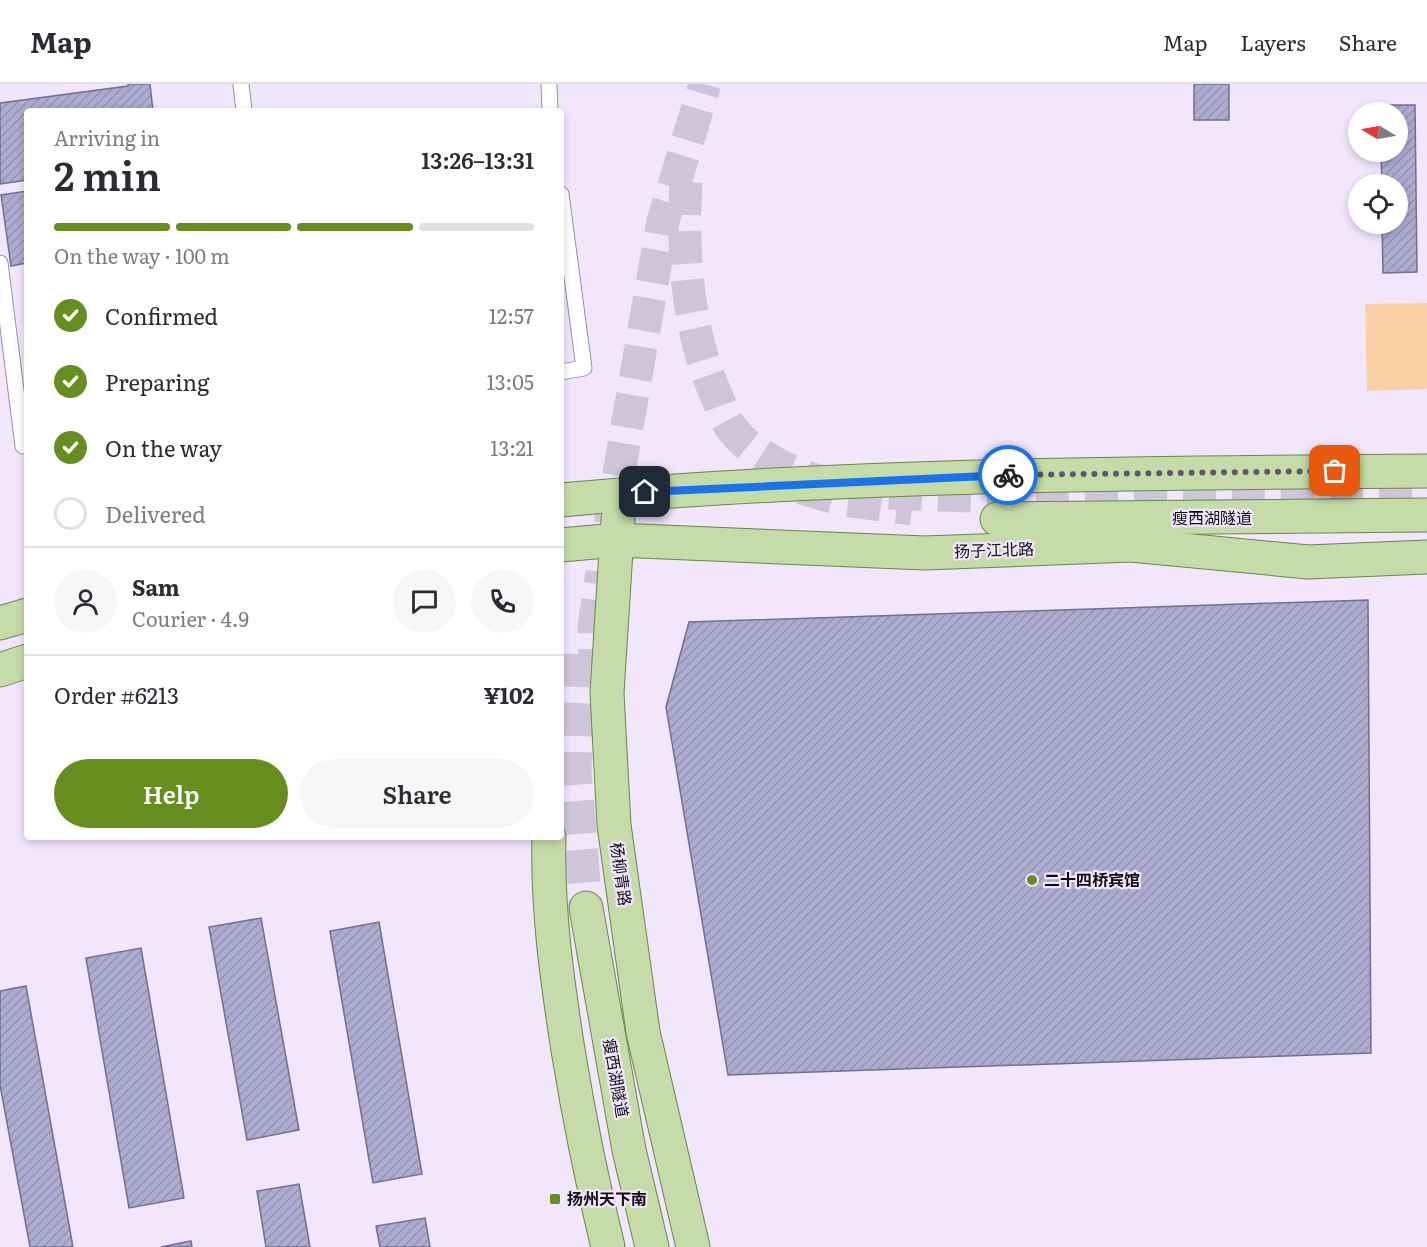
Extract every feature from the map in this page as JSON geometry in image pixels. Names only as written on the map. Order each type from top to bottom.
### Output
[{"type":"main road","points":[[564,500],[976,475],[1427,471]]},
{"type":"main road","name":"杨柳青路","points":[[621,495],[616,540],[607,693],[614,825],[642,1032],[693,1247]]},
{"type":"main road","name":"瘦西湖隧道","points":[[997,519],[1427,515]]},
{"type":"main road","name":"扬子江北路","points":[[564,545],[616,540],[925,553],[1131,545],[1308,562],[1427,557]]},
{"type":"main road","points":[[0,623],[24,616]]},
{"type":"main road","points":[[0,669],[24,662]]},
{"type":"main road","points":[[549,840],[548,873],[555,971],[588,1166],[608,1247]]},
{"type":"main road","name":"瘦西湖隧道","points":[[586,908],[628,1150],[652,1247]]},
{"type":"lane","points":[[241,84],[244,108]]},
{"type":"lane","points":[[549,84],[550,108]]},
{"type":"lane","points":[[564,217],[584,368],[564,371]]},
{"type":"lane","points":[[0,263],[24,446]]},
{"type":"shaded area","points":[[1427,303],[1427,389],[1367,391],[1365,304]]},
{"type":"building","points":[[128,84],[150,84],[153,108],[24,108],[24,180],[0,184],[0,103],[128,86]]},
{"type":"building","points":[[1194,84],[1229,84],[1229,120],[1194,120]]},
{"type":"building","points":[[1408,105],[1415,105],[1417,272],[1383,273],[1382,234],[1408,234],[1408,174],[1382,174],[1381,162],[1408,162]]},
{"type":"building","points":[[24,191],[24,264],[11,266],[1,195]]},
{"type":"building","name":"二十四桥宾馆","points":[[1368,600],[1371,1053],[728,1075],[666,707],[689,622]]},
{"type":"building","points":[[261,918],[299,1130],[247,1140],[209,927]]},
{"type":"building","points":[[379,922],[422,1174],[373,1183],[330,931]]},
{"type":"building","points":[[141,948],[184,1198],[129,1208],[86,958]]},
{"type":"building","points":[[26,986],[73,1247],[30,1247],[0,1085],[0,991]]},
{"type":"building","points":[[299,1184],[310,1247],[266,1247],[257,1191]]},
{"type":"building","points":[[425,1218],[430,1247],[380,1247],[376,1226]]},
{"type":"building","points":[[191,1241],[192,1247],[161,1247]]},
{"type":"tunnel","points":[[610,524],[663,221],[705,84]]},
{"type":"tunnel","points":[[686,182],[686,264],[693,319],[707,372],[726,419],[738,436],[760,454],[800,475],[826,483]]},
{"type":"tunnel","points":[[801,488],[843,500],[912,509]]},
{"type":"tunnel","points":[[889,493],[1000,497],[1427,492]]},
{"type":"tunnel","points":[[595,682],[594,627],[602,572]]},
{"type":"tunnel","points":[[579,654],[575,772],[586,908]]},
{"type":"way so far","points":[[1008,475],[1335,471]]},
{"type":"place","name":"二十四桥宾馆","points":[[1032,880]]},
{"type":"place","name":"扬州天下南","points":[[555,1199]]},
{"type":"route","points":[[645,492],[1008,475]]}]
